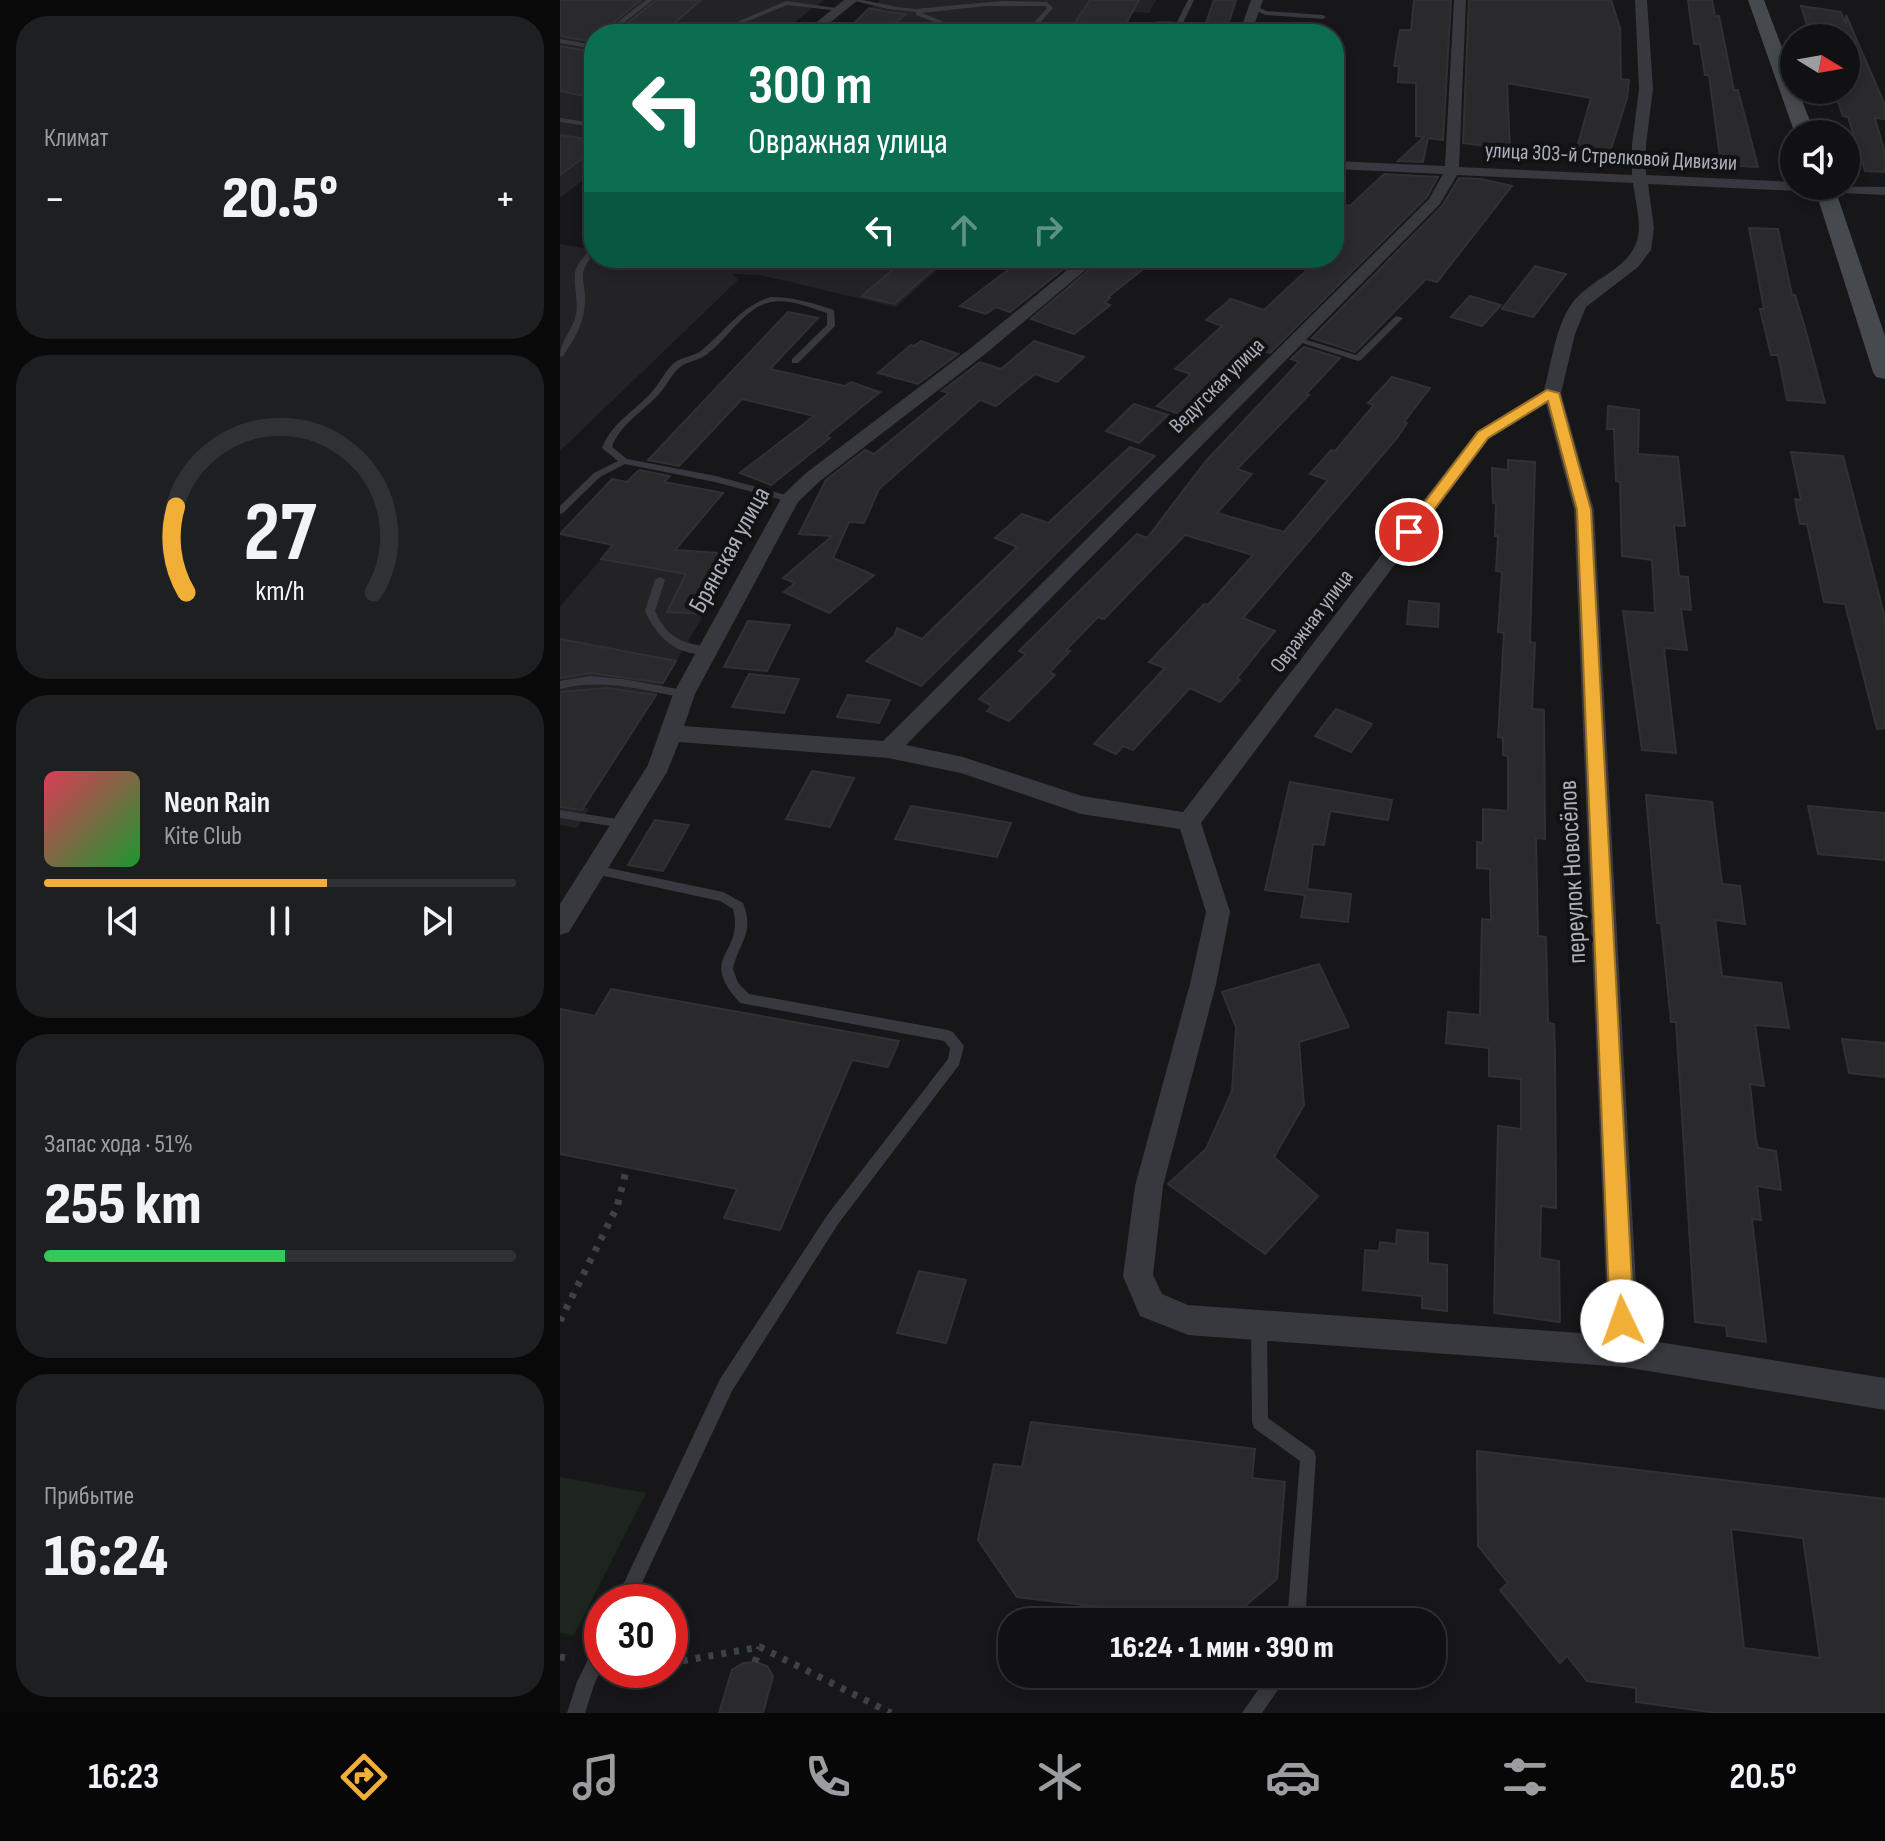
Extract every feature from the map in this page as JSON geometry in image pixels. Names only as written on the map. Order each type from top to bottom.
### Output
[{"type":"main road","points":[[1756,0],[1800,120]]},
{"type":"main road","points":[[1828,200],[1885,372]]},
{"type":"street","points":[[821,24],[853,0]]},
{"type":"street","name":"Ведугская улица","points":[[888,750],[1435,201],[1452,171],[1460,0]]},
{"type":"street","points":[[1552,393],[1576,307],[1594,287],[1635,262],[1643,251],[1646,236],[1638,152],[1644,121],[1646,81],[1641,0]]},
{"type":"street","points":[[1248,24],[1256,4]]},
{"type":"street","name":"улица 303-й Стрелковой Дивизии","points":[[1344,166],[1780,186]]},
{"type":"street","name":"улица 303-й Стрелковой Дивизии","points":[[1860,189],[1885,191]]},
{"type":"street","name":"Брянская улица","points":[[560,925],[659,766],[684,694],[790,499],[813,477],[978,351],[1080,268]]},
{"type":"street","name":"Овражная улица","points":[[1189,822],[1483,435],[1552,393]]},
{"type":"street","name":"переулок Новосёлов","points":[[1552,393],[1584,510],[1624,1352]]},
{"type":"street","points":[[672,733],[888,750],[963,765],[1081,805],[1189,822],[1218,912],[1203,984],[1149,1186],[1138,1276],[1151,1305],[1188,1320],[1624,1352],[1885,1394]]},
{"type":"lane","points":[[618,24],[650,0]]},
{"type":"lane","points":[[853,0],[920,11],[937,4],[1012,0],[1051,2],[1044,19],[1038,24]]},
{"type":"lane","points":[[1179,24],[1191,0]]},
{"type":"lane","points":[[736,24],[786,3],[840,9]]},
{"type":"lane","points":[[1256,4],[1265,13],[1323,17]]},
{"type":"lane","points":[[920,11],[918,14],[943,24]]},
{"type":"lane","points":[[560,41],[584,46]]},
{"type":"lane","points":[[560,120],[584,124]]},
{"type":"lane","points":[[560,354],[579,328],[583,305],[579,271],[584,264]]},
{"type":"lane","points":[[790,499],[716,479],[624,461],[607,448],[612,434],[659,389],[664,379],[684,360],[696,359],[705,353],[746,309],[783,297],[798,299],[831,312],[831,326],[795,361]]},
{"type":"lane","points":[[1297,340],[1358,358],[1399,318]]},
{"type":"lane","points":[[560,511],[597,475],[624,461]]},
{"type":"lane","points":[[660,580],[650,611],[658,631],[684,647],[708,651]]},
{"type":"lane","points":[[560,685],[574,681],[600,681],[684,694]]},
{"type":"lane","points":[[560,814],[623,824]]},
{"type":"lane","points":[[594,870],[723,897],[739,906],[742,926],[725,965],[732,986],[745,999],[948,1036],[957,1046],[954,1061],[833,1219],[726,1385],[632,1584]]},
{"type":"lane","points":[[1259,1324],[1260,1422],[1308,1457],[1297,1608]]},
{"type":"lane","points":[[576,1713],[586,1688]]},
{"type":"lane","points":[[1251,1713],[1270,1688]]},
{"type":"path","points":[[560,1321],[617,1207],[627,1167]]},
{"type":"path","points":[[755,1662],[760,1647]]},
{"type":"path","points":[[688,1660],[760,1647],[891,1713]]},
{"type":"shaded area","points":[[560,0],[824,0],[792,24],[584,24],[584,180],[560,198]]},
{"type":"shaded area","points":[[881,0],[1156,0],[1149,13],[1093,9],[1084,24],[850,24]]},
{"type":"shaded area","points":[[560,244],[584,248],[584,268],[939,268],[896,307],[760,275],[733,274],[738,280],[560,451]]},
{"type":"shaded area","points":[[618,539],[676,550],[733,554],[704,614],[663,685],[584,807],[589,809],[577,828],[560,825],[560,607]]},
{"type":"shaded area","points":[[560,1477],[646,1493],[600,1584],[584,1584],[584,1615],[574,1635],[560,1633]]},
{"type":"building","points":[[560,0],[641,0],[611,24],[584,24],[584,40],[560,36]]},
{"type":"building","points":[[656,0],[701,0],[673,24],[626,24]]},
{"type":"building","points":[[1090,0],[1139,0],[1126,24],[1074,24]]},
{"type":"building","points":[[1214,0],[1236,0],[1228,24],[1206,23]]},
{"type":"building","points":[[1414,0],[1451,0],[1443,140],[1428,138],[1423,162],[1398,161],[1424,137],[1416,136],[1416,83],[1398,82],[1399,66],[1394,66],[1400,30],[1411,30]]},
{"type":"building","points":[[1469,0],[1611,0],[1620,28],[1621,79],[1629,80],[1627,98],[1607,162],[1574,158],[1591,98],[1507,83],[1510,149],[1463,143]]},
{"type":"building","points":[[1688,0],[1712,0],[1715,16],[1719,16],[1734,90],[1738,90],[1758,167],[1721,165],[1709,75],[1705,75],[1700,44],[1694,44]]},
{"type":"building","points":[[1801,6],[1841,12],[1846,24],[1807,24]]},
{"type":"building","points":[[869,8],[906,14],[894,24],[854,24]]},
{"type":"building","points":[[560,46],[584,50],[584,96],[560,91]]},
{"type":"building","points":[[1860,47],[1885,105],[1885,119],[1875,118],[1885,153],[1885,172],[1865,171],[1860,155],[1860,120],[1849,120],[1843,116],[1839,104],[1860,104]]},
{"type":"building","points":[[560,135],[584,139],[584,157],[560,175]]},
{"type":"building","points":[[1384,174],[1438,177],[1427,197],[1270,353],[1253,347],[1207,391],[1219,394],[1200,414],[1190,410],[1185,416],[1157,406],[1191,374],[1175,369],[1222,326],[1206,320],[1231,299],[1264,310],[1308,269],[1306,268],[1344,268],[1344,204],[1350,206]]},
{"type":"building","points":[[1459,178],[1512,186],[1437,282],[1426,279],[1355,352],[1312,338],[1442,206]]},
{"type":"building","points":[[1749,228],[1778,229],[1792,295],[1795,295],[1825,403],[1787,400],[1778,355],[1771,355],[1760,309],[1764,309]]},
{"type":"building","points":[[1535,266],[1566,274],[1533,317],[1502,309]]},
{"type":"building","points":[[894,268],[935,268],[894,304],[862,296]]},
{"type":"building","points":[[1011,268],[1065,268],[1010,312],[996,307],[986,314],[960,306]]},
{"type":"building","points":[[1091,268],[1145,268],[1108,297],[1104,303],[1110,305],[1074,334],[1031,319]]},
{"type":"building","points":[[1470,296],[1501,305],[1482,326],[1451,317]]},
{"type":"building","points":[[788,312],[818,318],[770,369],[845,386],[851,382],[880,392],[826,436],[830,438],[771,485],[740,473],[814,416],[742,399],[679,466],[648,460]]},
{"type":"building","points":[[921,341],[958,354],[918,384],[878,373],[911,345]]},
{"type":"building","points":[[1034,341],[1084,357],[1057,382],[1035,374],[996,406],[980,400],[879,489],[864,523],[849,522],[833,558],[874,575],[829,613],[784,592],[795,583],[783,578],[832,536],[799,534],[826,480],[865,450],[874,454],[949,393],[942,391],[980,362],[1001,369]]},
{"type":"building","points":[[1304,347],[1340,358],[1306,394],[1309,395],[1237,469],[1252,474],[1217,513],[1284,532],[1328,480],[1310,474],[1331,450],[1335,451],[1374,405],[1368,403],[1392,377],[1430,388],[1404,422],[1407,423],[1397,438],[1243,618],[1275,631],[1237,678],[1240,680],[1220,702],[1190,688],[1133,750],[1123,746],[1116,754],[1094,744],[1165,668],[1149,662],[1204,604],[1208,605],[1253,555],[1185,535],[1104,619],[1098,617],[1066,650],[1070,651],[1050,672],[1055,675],[1009,721],[987,711],[992,706],[979,699],[1026,654],[1019,651],[1137,534],[1147,538],[1206,461],[1299,362],[1291,359]]},
{"type":"building","points":[[1134,404],[1168,415],[1139,443],[1106,431]]},
{"type":"building","points":[[1608,406],[1639,410],[1638,454],[1678,457],[1685,526],[1674,525],[1679,576],[1688,577],[1691,610],[1681,609],[1687,650],[1664,648],[1676,753],[1642,750],[1623,611],[1655,613],[1652,560],[1622,556],[1620,482],[1616,481],[1614,429],[1607,429]]},
{"type":"building","points":[[1130,447],[1155,456],[921,686],[866,661],[895,635],[897,628],[922,639],[1017,547],[995,538],[1022,514],[1048,523]]},
{"type":"building","points":[[1791,452],[1843,456],[1885,618],[1885,728],[1877,729],[1845,604],[1824,602],[1807,524],[1800,524],[1795,499],[1801,500]]},
{"type":"building","points":[[1508,460],[1535,462],[1530,642],[1535,643],[1532,709],[1544,710],[1545,839],[1536,838],[1538,936],[1546,937],[1548,1023],[1554,1024],[1556,1208],[1541,1206],[1540,1258],[1559,1261],[1560,1322],[1494,1313],[1498,1126],[1521,1129],[1521,1079],[1489,1076],[1489,1048],[1446,1043],[1448,1012],[1480,1015],[1482,919],[1491,920],[1490,869],[1477,868],[1477,842],[1483,843],[1483,809],[1508,811],[1508,756],[1503,755],[1503,738],[1498,737],[1504,633],[1498,632],[1502,572],[1496,571],[1498,536],[1495,536],[1496,504],[1493,503],[1492,468],[1508,470]]},
{"type":"building","points":[[639,470],[670,476],[664,482],[723,493],[675,550],[733,554],[704,614],[667,612],[686,574],[601,559],[613,545],[560,534],[612,479],[627,482]]},
{"type":"building","points":[[1409,601],[1439,604],[1438,627],[1407,624]]},
{"type":"building","points":[[748,621],[790,625],[767,671],[724,667]]},
{"type":"building","points":[[560,639],[676,661],[663,683],[590,673],[560,678]]},
{"type":"building","points":[[749,674],[799,679],[784,713],[732,707]]},
{"type":"building","points":[[607,688],[656,695],[582,810],[560,807],[560,692]]},
{"type":"building","points":[[848,695],[890,700],[879,723],[837,717]]},
{"type":"building","points":[[1336,709],[1372,724],[1351,752],[1315,736]]},
{"type":"building","points":[[812,771],[854,778],[830,827],[786,819]]},
{"type":"building","points":[[1290,782],[1392,800],[1388,820],[1330,811],[1324,845],[1313,844],[1307,889],[1351,894],[1348,922],[1301,917],[1305,895],[1265,890]]},
{"type":"building","points":[[1646,795],[1712,802],[1722,884],[1740,886],[1745,924],[1715,920],[1722,976],[1781,983],[1789,1028],[1755,1025],[1764,1086],[1750,1084],[1758,1148],[1776,1151],[1781,1190],[1757,1186],[1761,1220],[1752,1219],[1766,1342],[1727,1336],[1726,1326],[1695,1322],[1676,1022],[1671,1022],[1661,923],[1657,923]]},
{"type":"building","points":[[911,806],[1011,823],[997,857],[895,839]]},
{"type":"building","points":[[1808,806],[1885,813],[1885,860],[1818,854]]},
{"type":"building","points":[[655,820],[689,825],[663,871],[628,865]]},
{"type":"building","points":[[1319,964],[1349,1027],[1299,1042],[1304,1105],[1274,1157],[1318,1196],[1265,1254],[1168,1184],[1206,1149],[1232,1091],[1236,1027],[1222,992]]},
{"type":"building","points":[[611,989],[899,1041],[888,1067],[852,1060],[780,1230],[724,1218],[737,1189],[560,1154],[560,1009],[595,1016]]},
{"type":"building","points":[[1842,1039],[1885,1043],[1885,1077],[1849,1073]]},
{"type":"building","points":[[1397,1230],[1428,1233],[1428,1263],[1447,1265],[1447,1311],[1422,1308],[1422,1296],[1363,1290],[1365,1250],[1379,1251],[1380,1242],[1396,1244]]},
{"type":"building","points":[[919,1271],[966,1280],[946,1343],[897,1333]]},
{"type":"building","points":[[1031,1422],[1255,1449],[1252,1478],[1285,1482],[1277,1579],[1243,1608],[1109,1608],[1017,1597],[978,1540],[994,1464],[1022,1467]]},
{"type":"building","points":[[1477,1451],[1885,1499],[1885,1713],[1717,1713],[1636,1702],[1636,1688],[1587,1681],[1567,1656],[1560,1663],[1500,1590],[1508,1583],[1478,1546]],"holes":[[[1731,1529],[1803,1538],[1820,1658],[1744,1648]]]},
{"type":"building","points":[[755,1662],[767,1666],[773,1676],[763,1713],[719,1713],[732,1670],[743,1663]]},
{"type":"route","points":[[1409,532],[1483,435],[1552,393],[1584,510],[1622,1321]]}]
